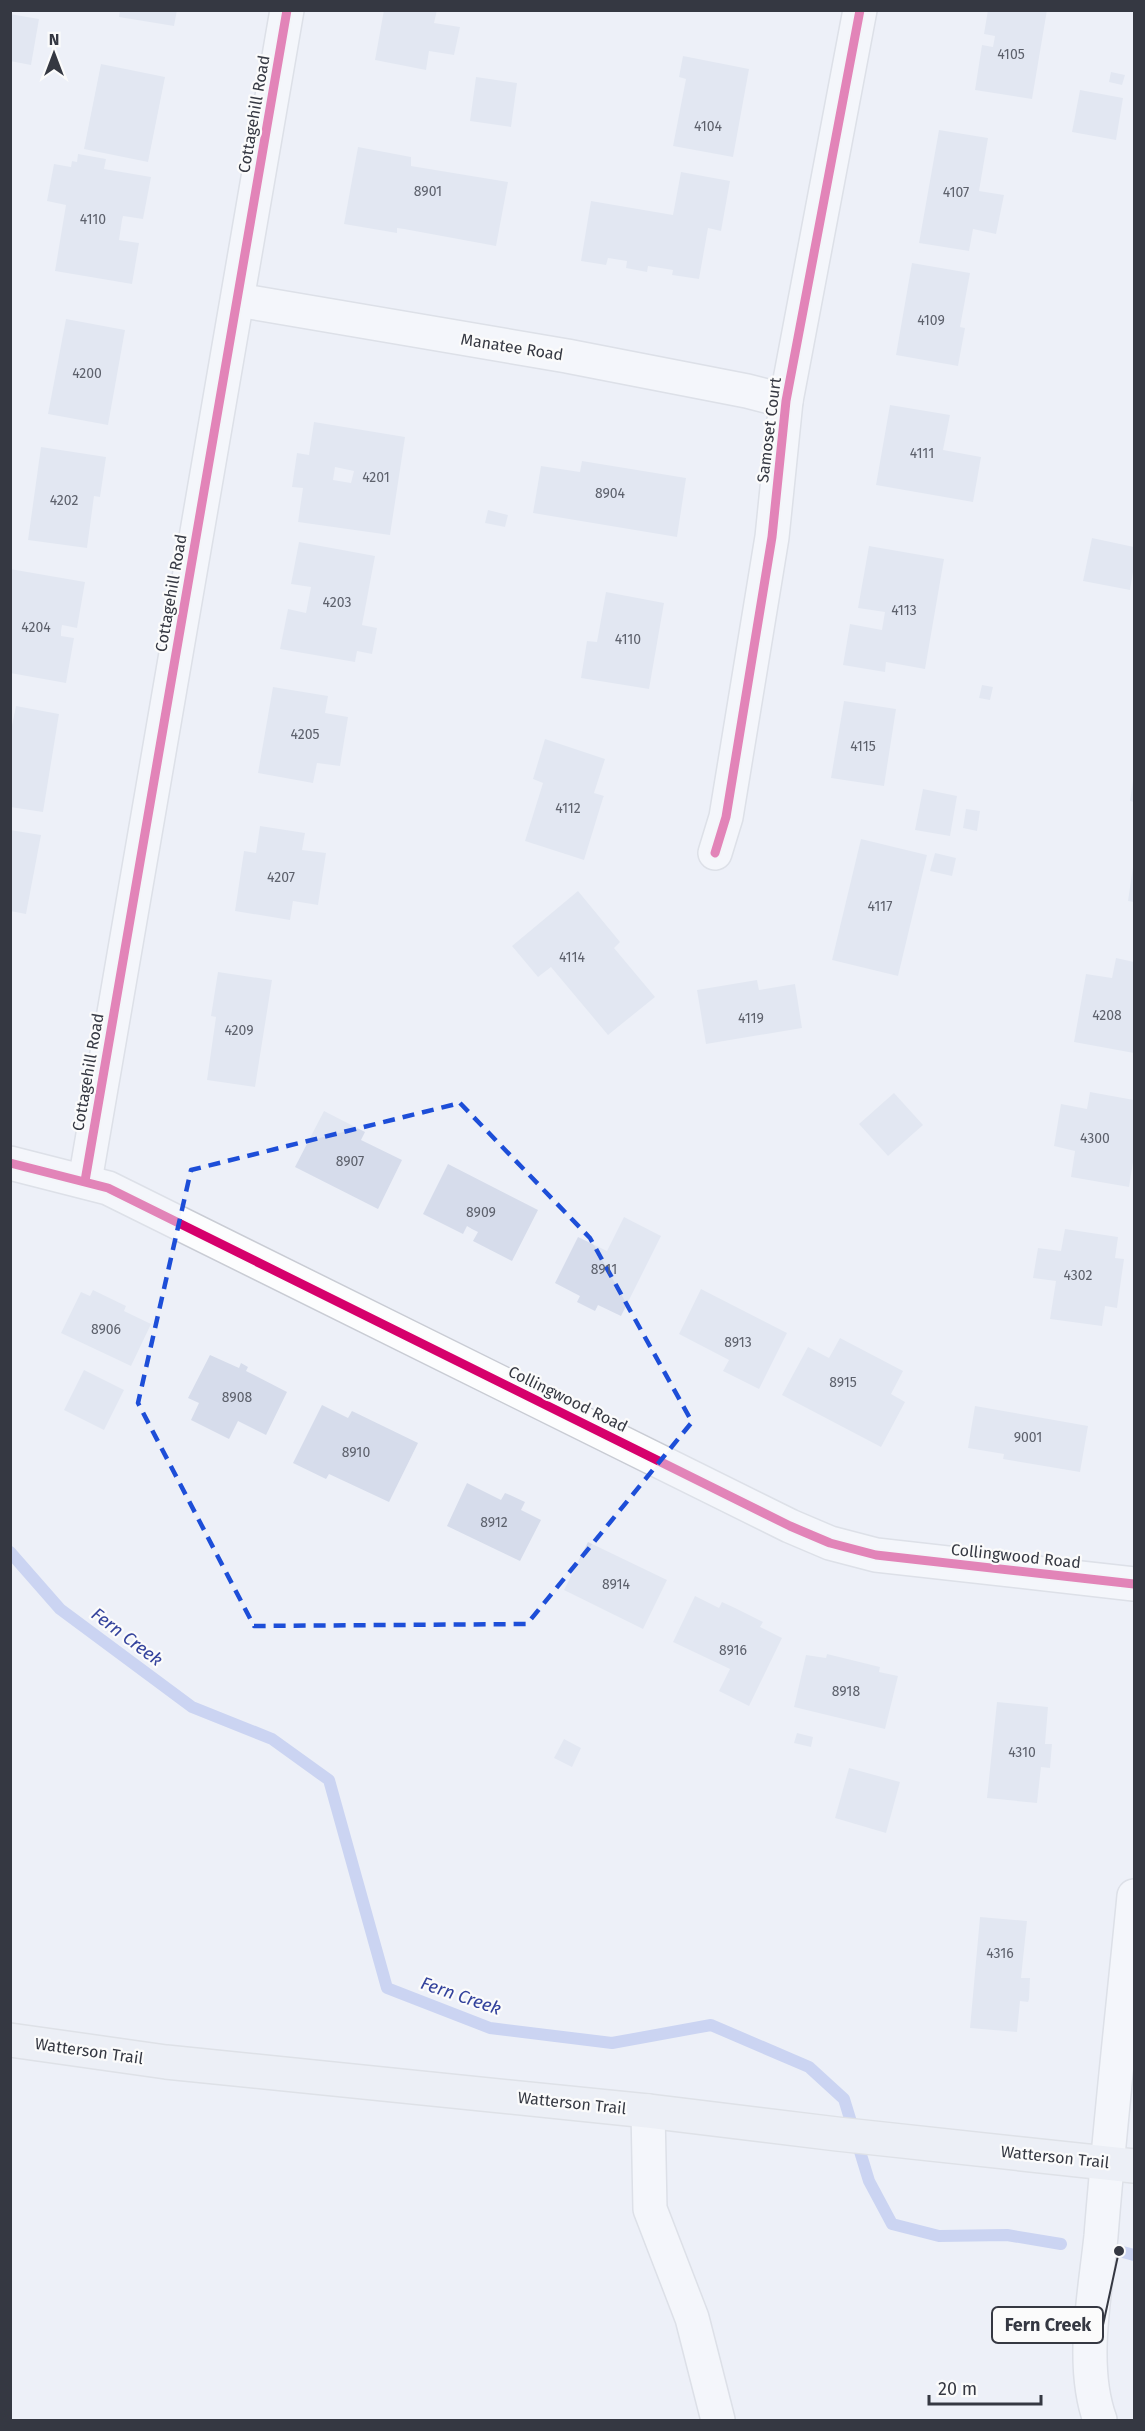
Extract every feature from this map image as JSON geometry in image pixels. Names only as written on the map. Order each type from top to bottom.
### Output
[{"type":"main road","name":"Watterson Trail","points":[[10,2040],[166,2062],[648,2111],[837,2134],[1121,2164]]},
{"type":"street","name":"Cottagehill Road","points":[[84,1180],[238,300],[286,10]]},
{"type":"street","name":"Samoset Court","points":[[715,853],[726,817],[772,537],[786,401],[860,10]]},
{"type":"street","name":"Manatee Road","points":[[238,300],[567,356],[747,391],[786,401]]},
{"type":"street","name":"Collingwood Road","points":[[10,1163],[84,1180],[108,1188],[790,1526],[830,1543],[876,1555],[1134,1584]]},
{"type":"street","points":[[1100,2421],[1094,2403],[1089,2365],[1121,2164],[1134,1896]]},
{"type":"street","points":[[648,2111],[650,2209],[692,2318],[718,2421]]},
{"type":"highlighted area","points":[[460,1103],[590,1238],[692,1422],[527,1624],[254,1626],[138,1403],[191,1170]]},
{"type":"building","points":[[120,10],[177,10],[174,26],[119,17]]},
{"type":"building","points":[[384,10],[437,10],[434,23],[460,27],[454,55],[429,51],[426,70],[375,60]]},
{"type":"building","points":[[988,10],[1047,10],[1032,99],[975,90],[982,45],[993,47],[995,36],[984,34]]},
{"type":"building","points":[[10,14],[39,19],[31,65],[10,61]]},
{"type":"building","points":[[683,56],[749,69],[733,157],[673,146],[686,79],[679,77]]},
{"type":"building","points":[[101,64],[165,77],[148,162],[84,149]]},
{"type":"building","points":[[1111,72],[1125,75],[1122,85],[1109,82]]},
{"type":"building","points":[[476,77],[517,83],[511,127],[470,121]]},
{"type":"building","points":[[1080,90],[1123,98],[1116,140],[1072,132]]},
{"type":"building","points":[[939,130],[988,138],[979,191],[1004,195],[996,234],[973,229],[969,251],[919,243]]},
{"type":"building","points":[[358,147],[411,157],[411,166],[508,182],[496,246],[404,229],[397,228],[397,233],[344,224]]},
{"type":"building","points":[[78,154],[106,159],[104,169],[151,177],[143,219],[123,216],[122,220],[119,240],[139,243],[132,284],[55,271],[66,205],[47,201],[54,164],[71,167],[72,161],[77,162]]},
{"type":"building","points":[[681,172],[730,181],[721,231],[708,228],[699,279],[672,275],[673,270],[648,266],[647,272],[626,268],[627,261],[608,258],[606,265],[581,261],[591,201],[673,215]]},
{"type":"building","points":[[912,263],[970,273],[960,327],[965,328],[958,366],[896,355]]},
{"type":"building","points":[[66,319],[125,330],[108,425],[48,414]]},
{"type":"building","points":[[890,405],[950,415],[943,450],[981,457],[973,502],[876,485]]},
{"type":"building","points":[[314,422],[405,437],[390,535],[298,522],[303,488],[292,487],[297,453],[309,455]],"holes":[[[335,467],[354,471],[351,483],[333,480]]]},
{"type":"building","points":[[41,447],[106,457],[100,497],[94,496],[87,548],[28,540]]},
{"type":"building","points":[[582,461],[686,478],[677,537],[533,513],[541,466],[580,472]]},
{"type":"building","points":[[488,510],[508,515],[505,527],[485,523]]},
{"type":"building","points":[[1092,538],[1134,547],[1130,590],[1083,581]]},
{"type":"building","points":[[299,542],[375,556],[362,625],[377,628],[372,654],[357,651],[355,662],[280,649],[288,609],[306,613],[311,587],[291,584]]},
{"type":"building","points":[[869,546],[944,559],[925,669],[886,662],[885,672],[843,665],[850,624],[882,630],[885,612],[858,608]]},
{"type":"building","points":[[10,569],[85,582],[77,628],[62,625],[61,636],[74,638],[66,683],[10,673]]},
{"type":"building","points":[[606,592],[664,603],[649,689],[581,678],[587,641],[597,642]]},
{"type":"building","points":[[982,685],[993,687],[990,700],[979,698]]},
{"type":"building","points":[[273,687],[328,696],[325,713],[348,717],[340,766],[317,763],[313,783],[258,773]]},
{"type":"building","points":[[844,701],[896,709],[884,786],[831,778]]},
{"type":"building","points":[[16,706],[59,714],[43,812],[10,807],[10,736]]},
{"type":"building","points":[[545,739],[605,759],[594,793],[604,796],[584,860],[525,841],[543,783],[533,779]]},
{"type":"building","points":[[1134,781],[1134,802],[1130,801]]},
{"type":"building","points":[[923,789],[957,796],[950,836],[915,830]]},
{"type":"building","points":[[966,809],[980,811],[977,831],[963,828]]},
{"type":"building","points":[[260,826],[305,833],[302,850],[326,853],[318,905],[293,901],[290,920],[235,911],[244,851],[256,853]]},
{"type":"building","points":[[10,830],[41,835],[26,914],[10,911]]},
{"type":"building","points":[[861,839],[927,855],[898,976],[832,960]]},
{"type":"building","points":[[935,853],[956,858],[952,876],[930,871]]},
{"type":"building","points":[[1134,867],[1134,902],[1128,901]]},
{"type":"building","points":[[578,891],[620,942],[614,948],[655,997],[608,1035],[551,967],[538,977],[512,946]]},
{"type":"building","points":[[1116,958],[1134,962],[1134,1053],[1074,1042],[1086,974],[1112,978]]},
{"type":"building","points":[[218,972],[272,980],[255,1087],[207,1080],[216,1017],[211,1016]]},
{"type":"building","points":[[757,980],[759,990],[795,984],[802,1028],[706,1044],[697,990]]},
{"type":"building","points":[[1090,1092],[1134,1100],[1134,1156],[1129,1187],[1071,1177],[1075,1151],[1054,1146],[1061,1104],[1087,1109]]},
{"type":"building","points":[[894,1093],[923,1125],[888,1156],[859,1124]]},
{"type":"building","points":[[324,1111],[365,1132],[361,1140],[402,1160],[378,1209],[295,1167]]},
{"type":"building","points":[[448,1164],[538,1210],[512,1261],[473,1241],[478,1232],[467,1226],[463,1234],[423,1214]]},
{"type":"building","points":[[624,1217],[661,1236],[621,1316],[598,1305],[595,1311],[577,1302],[580,1296],[555,1283],[578,1237],[607,1251]]},
{"type":"building","points":[[1065,1229],[1118,1237],[1115,1258],[1124,1259],[1117,1308],[1105,1306],[1102,1326],[1050,1319],[1056,1281],[1033,1278],[1038,1248],[1061,1251]]},
{"type":"building","points":[[701,1289],[787,1333],[759,1389],[723,1371],[729,1360],[679,1334]]},
{"type":"building","points":[[93,1290],[126,1306],[124,1311],[151,1324],[131,1366],[61,1333],[81,1292],[90,1296]]},
{"type":"building","points":[[840,1338],[903,1371],[891,1394],[905,1402],[881,1447],[782,1395],[808,1347],[829,1358]]},
{"type":"building","points":[[210,1355],[239,1368],[241,1363],[248,1367],[246,1371],[287,1392],[266,1435],[238,1421],[229,1439],[191,1420],[199,1403],[188,1398]]},
{"type":"building","points":[[84,1370],[124,1390],[104,1430],[64,1410]]},
{"type":"building","points":[[322,1405],[348,1418],[352,1411],[418,1443],[389,1502],[329,1474],[326,1479],[293,1463]]},
{"type":"building","points":[[975,1406],[1088,1426],[1080,1472],[1003,1459],[1004,1454],[968,1448]]},
{"type":"building","points":[[467,1483],[501,1500],[505,1493],[525,1502],[521,1510],[541,1520],[520,1561],[447,1526]]},
{"type":"building","points":[[588,1542],[667,1580],[643,1629],[564,1590]]},
{"type":"building","points":[[695,1596],[719,1608],[722,1602],[735,1608],[763,1622],[760,1627],[782,1638],[749,1706],[719,1691],[730,1669],[673,1642]]},
{"type":"building","points":[[827,1654],[880,1667],[879,1672],[898,1676],[885,1729],[794,1707],[806,1655],[826,1658]]},
{"type":"building","points":[[997,1702],[1048,1707],[1045,1744],[1052,1744],[1050,1768],[1041,1767],[1037,1803],[987,1798]]},
{"type":"building","points":[[797,1733],[813,1737],[811,1747],[794,1743]]},
{"type":"building","points":[[564,1739],[581,1748],[572,1767],[554,1758]]},
{"type":"building","points":[[849,1768],[900,1782],[886,1833],[835,1818]]},
{"type":"building","points":[[980,1917],[1027,1921],[1021,1978],[1030,1978],[1029,1999],[1028,2002],[1020,2001],[1017,2032],[970,2028]]},
{"type":"waterway","name":"Fern Creek","points":[[10,1552],[60,1609],[192,1707],[272,1739],[329,1780],[387,1988],[490,2028],[612,2043],[711,2025],[809,2067],[844,2099],[869,2181],[892,2224],[939,2236],[1007,2235],[1061,2244]]},
{"type":"waterway","name":"Fern Creek","points":[[1119,2251],[1134,2255]]},
{"type":"cycle path","points":[[85,1181],[287,10]]},
{"type":"cycle path","points":[[715,853],[726,817],[772,537],[786,401],[860,10]]},
{"type":"cycle path","points":[[10,1163],[108,1188],[790,1526],[830,1543],[876,1555],[1134,1584]]},
{"type":"place","name":"Fern Creek","points":[[1119,2251]]}]
